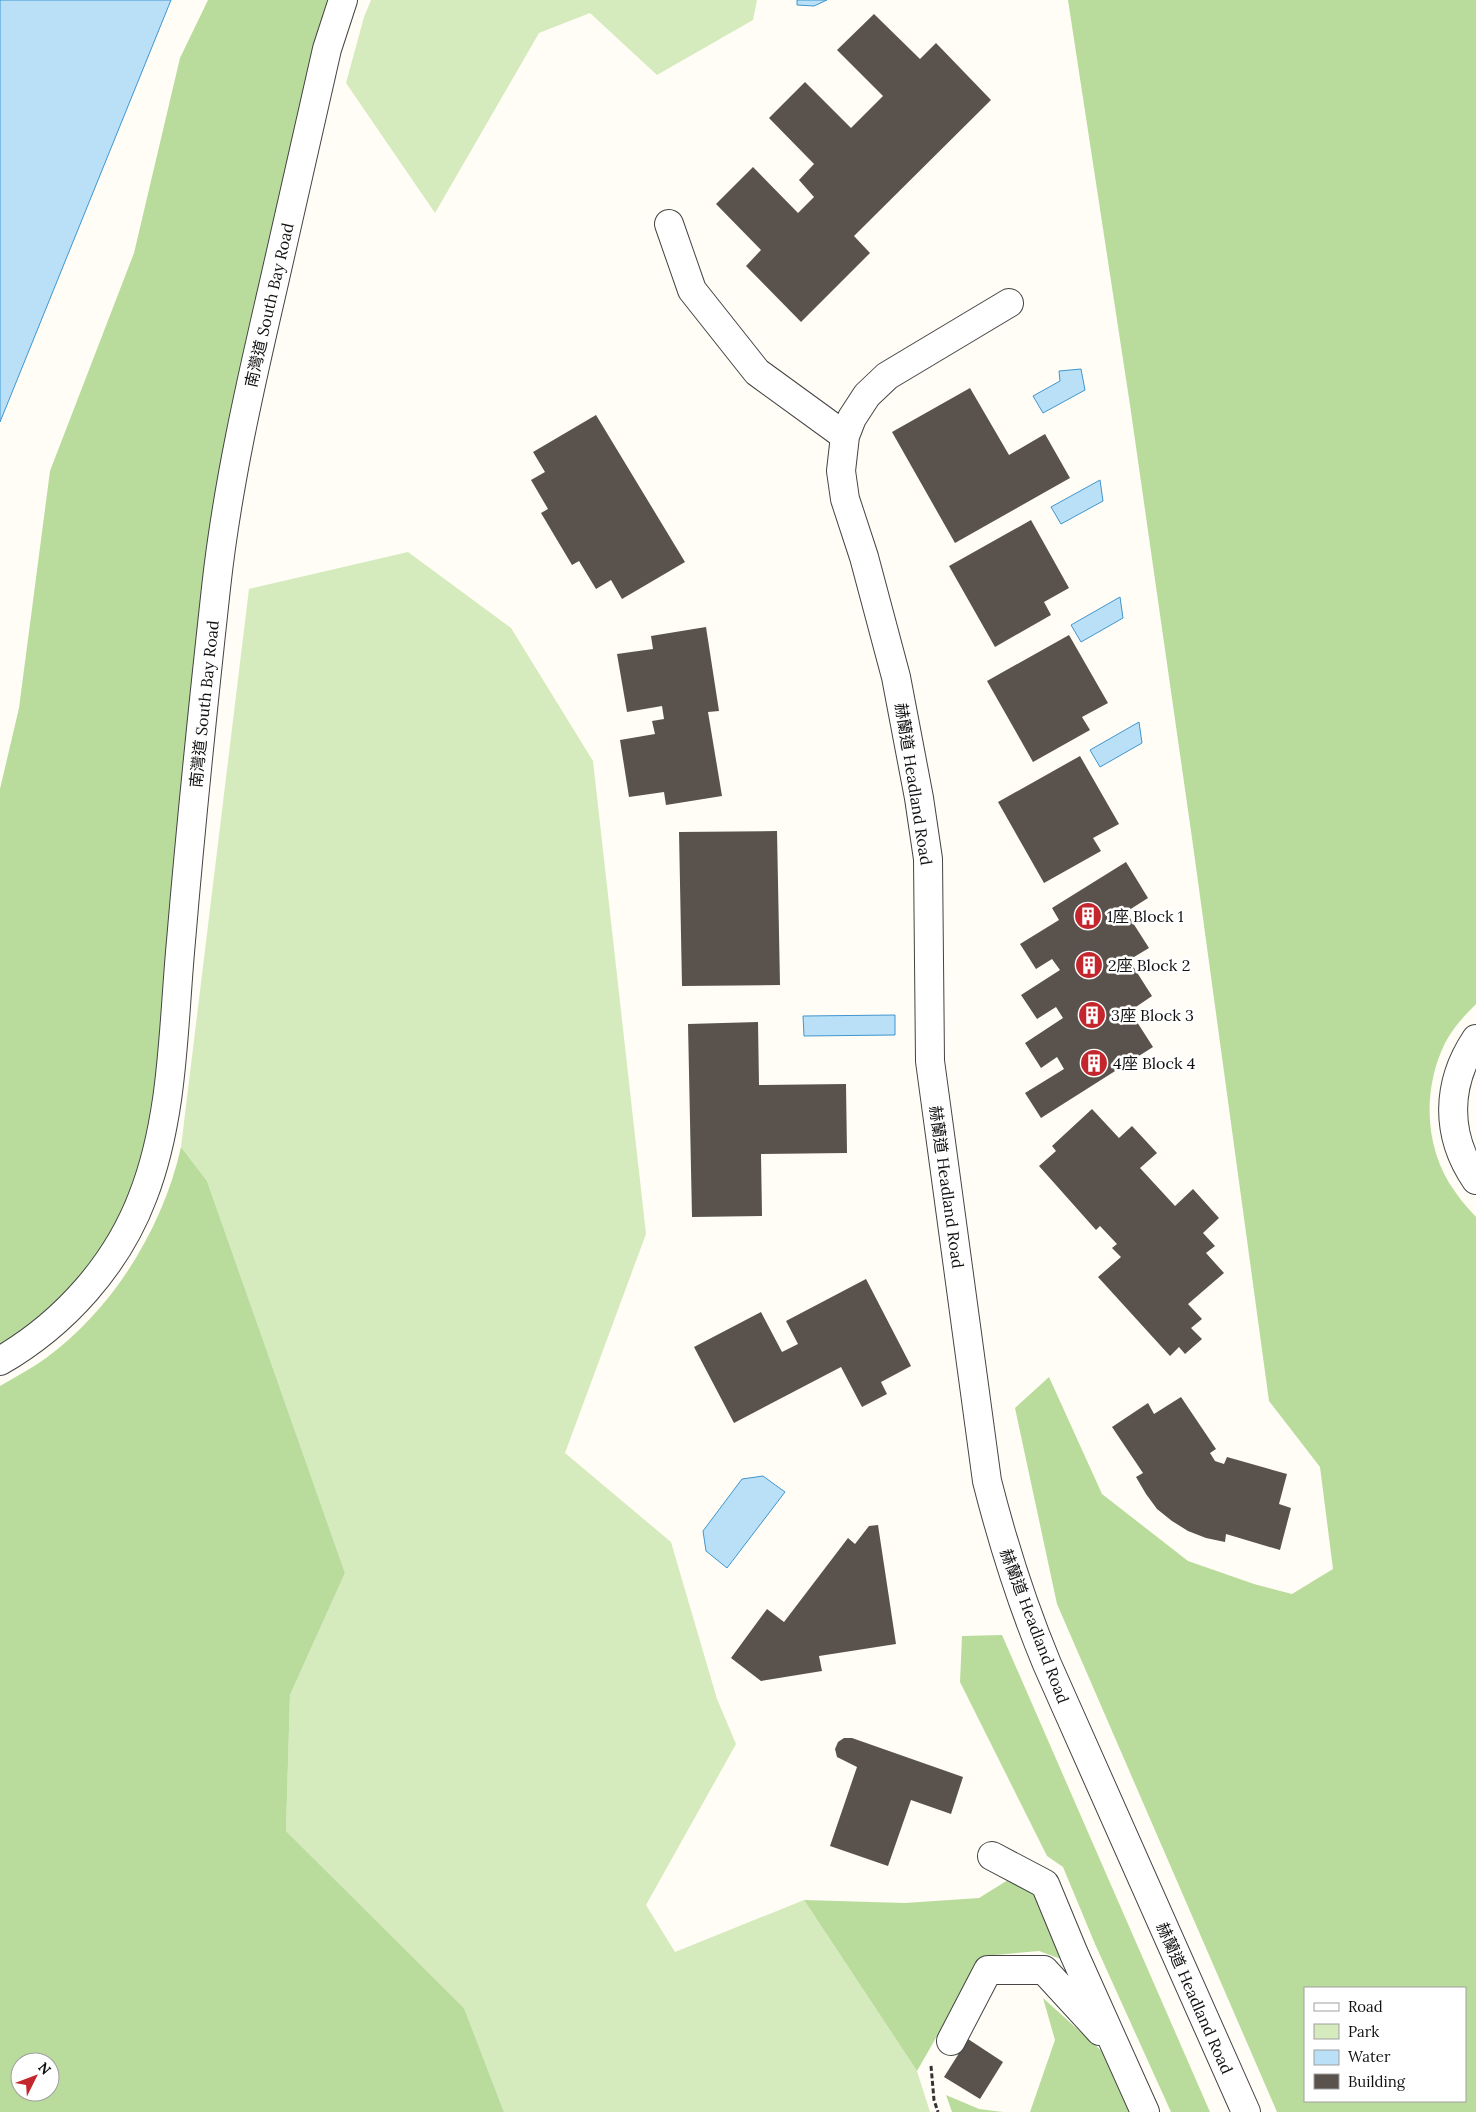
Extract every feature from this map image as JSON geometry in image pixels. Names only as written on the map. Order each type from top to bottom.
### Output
[{"type":"street","name":"南灣道 South Bay Road","points":[[0,1361],[39,1335],[74,1304],[102,1270],[132,1221],[153,1167],[166,1106],[189,846],[224,527],[254,367],[327,49],[343,0]]},
{"type":"street","points":[[669,224],[692,290],[758,372],[845,436]]},
{"type":"street","name":"赫蘭道 Headland Road","points":[[1009,303],[887,376],[867,395],[852,418],[845,436],[840,471],[845,499],[864,557],[896,677],[919,798],[928,859],[930,1061],[987,1481],[1011,1569],[1047,1664],[1246,2112]]},
{"type":"street","points":[[1476,1039],[1466,1053],[1458,1073],[1453,1117],[1456,1138],[1464,1159],[1476,1180]]},
{"type":"street","points":[[992,1856],[1045,1884],[1074,1954],[1146,2112]]},
{"type":"street","points":[[951,2041],[988,1970],[1044,1970],[1117,2048]]},
{"type":"path","points":[[938,2112],[934,2100],[931,2062],[951,2041]]},
{"type":"green space","points":[[208,0],[345,0],[246,397],[156,1115],[122,1220],[95,1262],[63,1300],[0,1349],[0,789],[19,708],[50,471],[134,253],[180,58]]},
{"type":"green space","points":[[371,0],[757,0],[753,20],[657,75],[590,13],[539,33],[435,213],[346,83],[364,17]]},
{"type":"green space","points":[[1068,0],[1476,0],[1476,1004],[1445,1043],[1433,1080],[1430,1120],[1432,1139],[1445,1176],[1458,1196],[1476,1217],[1476,2112],[1277,2112],[1057,1604],[1015,1408],[1049,1377],[1102,1494],[1188,1561],[1254,1584],[1292,1594],[1333,1569],[1320,1467],[1269,1401],[1193,845],[1130,405]]},
{"type":"green space","points":[[408,552],[511,628],[593,761],[646,1234],[565,1453],[671,1542],[717,1699],[736,1744],[646,1905],[675,1952],[804,1900],[917,2071],[930,2112],[504,2112],[464,2008],[286,1831],[290,1695],[345,1573],[207,1181],[181,1147],[249,589]]},
{"type":"green space","points":[[181,1147],[207,1181],[345,1573],[290,1695],[286,1831],[464,2008],[504,2112],[0,2112],[0,1386],[46,1358],[93,1316],[132,1264],[162,1207]]},
{"type":"green space","points":[[1002,1635],[1210,2112],[1171,2112],[1095,1944],[1063,1867],[1047,1856],[960,1682],[962,1636]]},
{"type":"green space","points":[[1008,1880],[1034,1893],[1061,1959],[1039,1951],[983,1956],[917,2071],[804,1900],[905,1903],[979,1898]]},
{"type":"green space","points":[[1043,1998],[1105,2054],[1131,2112],[1030,2112],[1055,2040]]},
{"type":"green space","points":[[946,2095],[979,2109],[1003,2112],[952,2112]]},
{"type":"water","points":[[0,0],[171,0],[0,422]]},
{"type":"water","points":[[797,0],[827,0],[814,6],[797,5]]},
{"type":"water","points":[[1081,369],[1085,390],[1043,413],[1033,396],[1060,381],[1059,371]]},
{"type":"water","points":[[1100,480],[1103,501],[1061,524],[1051,507]]},
{"type":"water","points":[[1120,597],[1123,618],[1081,642],[1071,625]]},
{"type":"water","points":[[1139,722],[1142,743],[1100,767],[1090,750]]},
{"type":"water","points":[[895,1015],[895,1035],[804,1036],[803,1016]]},
{"type":"water","points":[[763,1476],[785,1492],[727,1568],[706,1551],[703,1531],[742,1479]]},
{"type":"building","points":[[874,14],[920,59],[936,43],[991,100],[854,236],[870,253],[801,322],[746,266],[761,250],[716,204],[753,167],[798,213],[814,197],[799,180],[814,164],[769,118],[805,82],[851,128],[883,96],[837,50]]},
{"type":"building","points":[[970,388],[1009,455],[1045,434],[1070,478],[955,543],[892,432]]},
{"type":"building","points":[[596,415],[685,562],[622,599],[611,580],[596,589],[579,561],[572,565],[541,513],[548,509],[531,480],[545,472],[533,452]]},
{"type":"building","points":[[1031,520],[1069,588],[1044,602],[1051,615],[995,647],[949,566]]},
{"type":"building","points":[[706,627],[719,711],[708,712],[722,796],[666,805],[664,792],[629,797],[620,740],[655,734],[652,721],[664,719],[662,706],[627,712],[617,654],[653,649],[651,636]]},
{"type":"building","points":[[1069,635],[1108,703],[1082,717],[1090,730],[1033,762],[987,681]]},
{"type":"building","points":[[1080,756],[1119,824],[1093,838],[1101,851],[1044,883],[998,802]]},
{"type":"building","points":[[777,831],[780,985],[682,986],[679,832]]},
{"type":"building","points":[[1126,862],[1148,898],[1126,912],[1149,948],[1129,960],[1152,996],[1130,1011],[1153,1047],[1041,1118],[1025,1093],[1064,1069],[1057,1057],[1041,1068],[1025,1043],[1063,1018],[1056,1007],[1037,1019],[1021,995],[1060,970],[1052,959],[1036,969],[1020,944],[1059,920],[1052,908]]},
{"type":"building","points":[[758,1022],[759,1085],[846,1084],[847,1153],[761,1154],[762,1216],[692,1217],[688,1024]]},
{"type":"building","points":[[1092,1109],[1119,1138],[1132,1126],[1157,1153],[1140,1168],[1175,1206],[1193,1189],[1219,1218],[1203,1233],[1215,1246],[1206,1253],[1224,1273],[1188,1304],[1202,1319],[1191,1328],[1202,1339],[1185,1354],[1179,1347],[1170,1356],[1098,1277],[1121,1257],[1112,1248],[1117,1244],[1100,1226],[1096,1230],[1039,1166],[1056,1151],[1052,1146]]},
{"type":"building","points":[[866,1279],[911,1366],[881,1382],[887,1394],[862,1407],[841,1367],[734,1423],[694,1347],[761,1312],[782,1352],[798,1344],[786,1321]]},
{"type":"building","points":[[1181,1397],[1216,1449],[1210,1453],[1215,1461],[1224,1464],[1227,1457],[1287,1474],[1279,1504],[1291,1508],[1280,1550],[1226,1534],[1225,1542],[1206,1538],[1188,1531],[1157,1509],[1146,1494],[1136,1477],[1143,1473],[1112,1427],[1148,1403],[1154,1414]]},
{"type":"building","points":[[878,1525],[896,1644],[819,1656],[822,1671],[761,1681],[731,1658],[767,1609],[784,1622],[848,1538],[855,1544],[869,1526]]},
{"type":"building","points":[[844,1738],[852,1738],[963,1777],[951,1814],[911,1800],[888,1866],[830,1846],[857,1767],[837,1757],[835,1749],[838,1742]]},
{"type":"building","points":[[968,2039],[1003,2062],[980,2099],[944,2077]]},
{"type":"place","name":"1座 Block 1","points":[[1088,916]]},
{"type":"place","name":"2座 Block 2","points":[[1089,965]]},
{"type":"place","name":"3座 Block 3","points":[[1092,1015]]},
{"type":"place","name":"4座 Block 4","points":[[1094,1063]]}]
